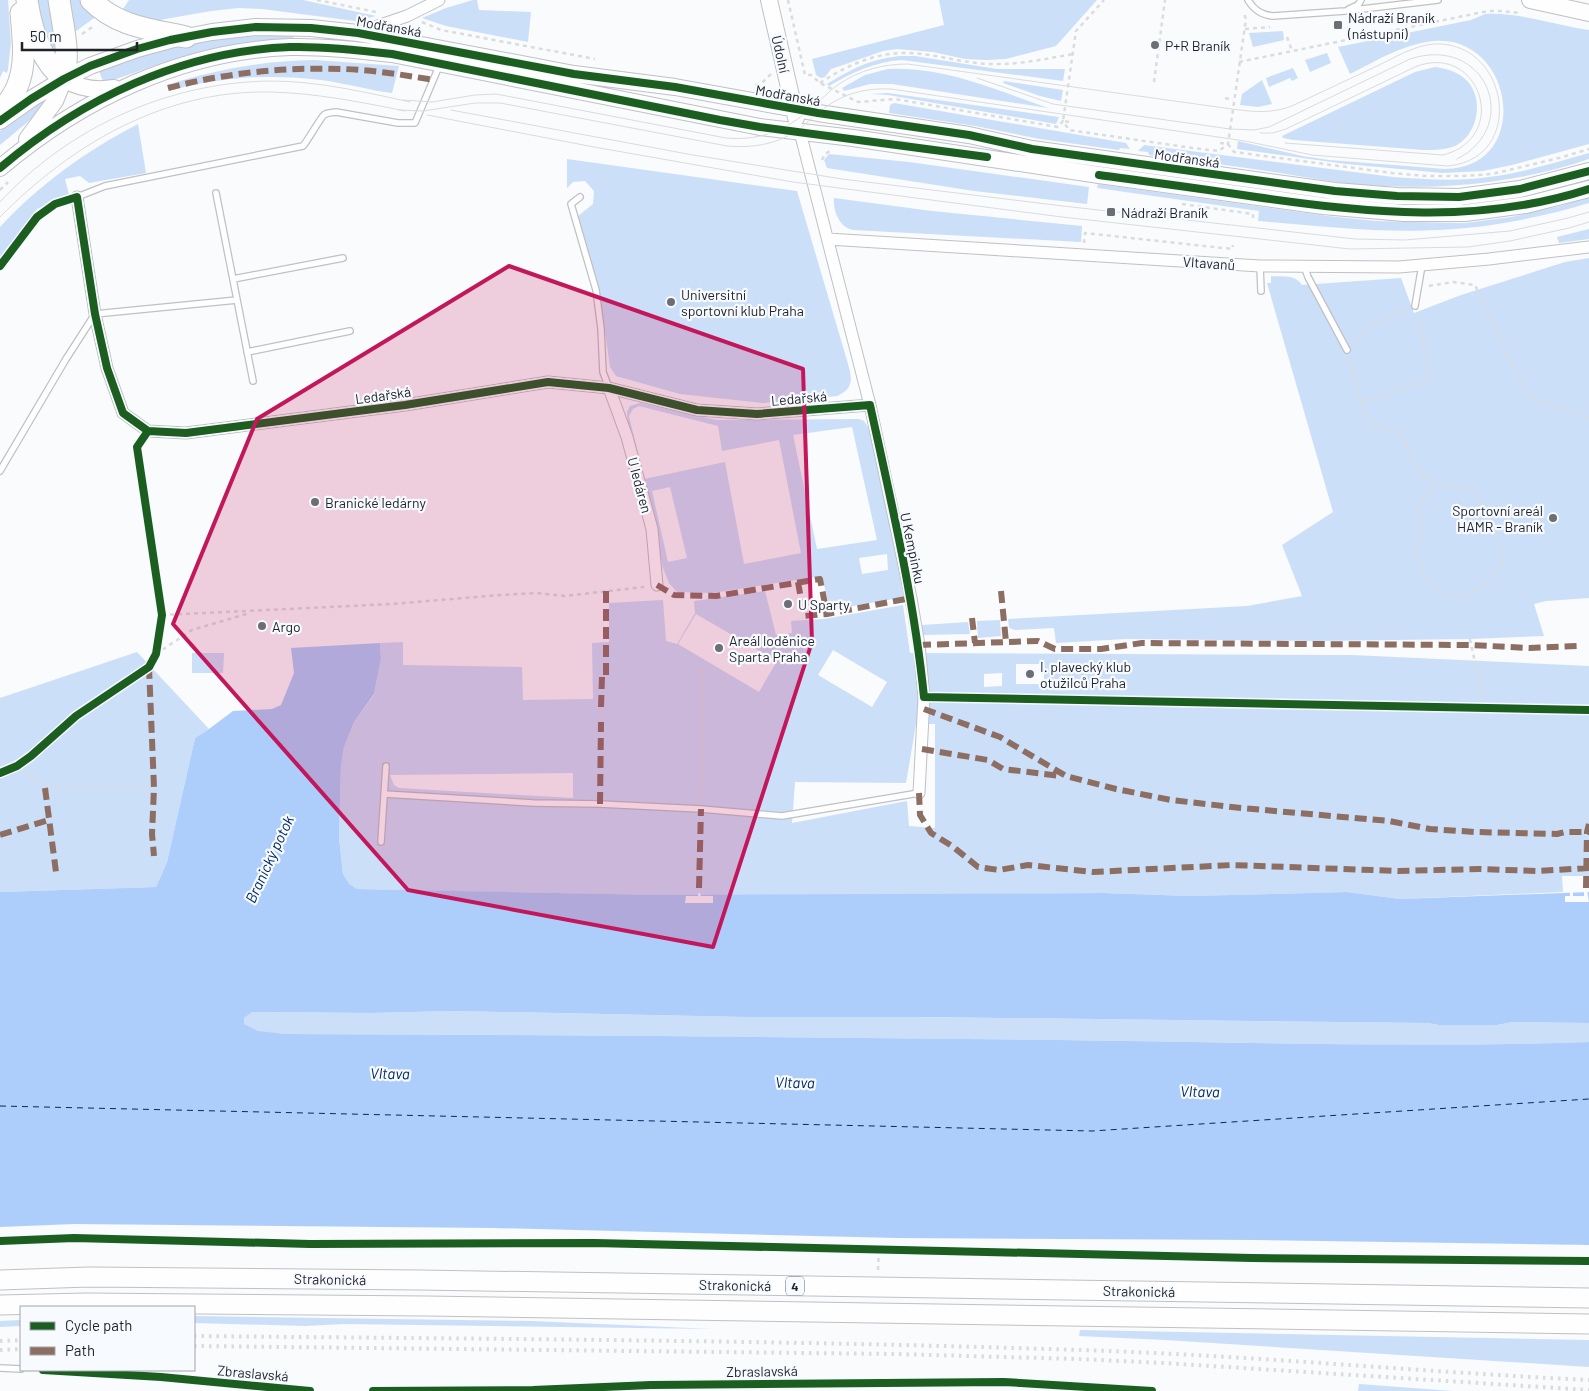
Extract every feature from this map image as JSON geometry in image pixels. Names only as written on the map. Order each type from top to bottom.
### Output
[{"type":"highway","points":[[0,114],[17,88],[22,69],[21,0]]},
{"type":"highway","points":[[27,0],[32,22],[42,50],[54,70],[64,79]]},
{"type":"highway","points":[[59,0],[67,62],[64,79]]},
{"type":"highway","points":[[91,0],[105,13],[123,22],[186,37]]},
{"type":"main road","name":"Údolní","points":[[769,0],[800,132]]},
{"type":"main road","points":[[1526,7],[1589,13]]},
{"type":"main road","name":"Modřanská","points":[[0,121],[64,79],[90,66],[122,54],[212,32],[256,27],[310,28],[358,33],[574,74],[675,87],[794,109],[976,136],[1032,149],[1376,195],[1438,197],[1481,195],[1534,186],[1589,171]]},
{"type":"main road","name":"Modřanská","points":[[0,168],[15,154],[87,106],[131,84],[191,64],[230,54],[270,49],[311,47],[352,49],[392,54],[720,120],[1304,204],[1414,213],[1465,213],[1505,209],[1589,188]]},
{"type":"main road","points":[[15,154],[55,101],[64,79],[91,90],[105,90],[131,84]]},
{"type":"main road","name":"Strakonická","points":[[0,1280],[89,1277],[191,1278],[1589,1298]]},
{"type":"main road","name":"Strakonická","points":[[0,1305],[86,1303],[396,1305],[1589,1324]]},
{"type":"street","points":[[358,33],[406,16],[439,0]]},
{"type":"street","name":"U Kempinku","points":[[800,132],[870,405],[911,598],[919,645],[924,697],[919,793]]},
{"type":"street","name":"Ledařská","points":[[77,197],[95,314],[107,368],[123,413],[148,431],[186,433],[405,405],[548,382],[609,388],[697,410],[757,414],[870,405]]},
{"type":"street","name":"Vltavanů","points":[[828,239],[1260,266],[1399,267],[1589,247]]},
{"type":"street","name":"U ledáren","points":[[609,388],[627,436],[652,529],[657,585]]},
{"type":"lane","points":[[1248,0],[1258,12],[1265,15],[1345,11],[1438,0]]},
{"type":"lane","points":[[1345,11],[1358,5],[1361,0]]},
{"type":"lane","points":[[77,197],[105,186],[303,146],[315,131],[322,117],[327,113],[336,112],[398,123],[416,123],[441,63]]},
{"type":"lane","points":[[216,193],[253,381]]},
{"type":"lane","points":[[580,197],[570,204],[596,290],[603,372],[609,388]]},
{"type":"lane","points":[[232,279],[343,258]]},
{"type":"lane","points":[[1415,306],[1422,265]]},
{"type":"lane","points":[[1260,266],[1261,291]]},
{"type":"lane","points":[[1304,266],[1347,350]]},
{"type":"lane","points":[[0,471],[66,359],[95,314],[237,300]]},
{"type":"lane","points":[[247,352],[350,331]]},
{"type":"lane","points":[[381,842],[386,766]]},
{"type":"lane","points":[[384,794],[701,809],[782,816],[919,793]]},
{"type":"lane","points":[[0,1368],[20,1369]]},
{"type":"lane","name":"Zbraslavská","points":[[60,1371],[161,1377],[310,1391]]},
{"type":"lane","name":"Zbraslavská","points":[[373,1391],[533,1390],[651,1385],[1004,1382],[1152,1391]]},
{"type":"path","points":[[317,0],[378,12]]},
{"type":"path","points":[[788,0],[805,75],[811,75],[820,83],[858,102],[895,99],[1058,127],[1063,121],[1076,31],[1104,0]]},
{"type":"path","points":[[1154,82],[1165,0]]},
{"type":"path","points":[[1240,62],[1384,31],[1526,7]]},
{"type":"path","points":[[406,16],[441,30],[599,60]]},
{"type":"path","points":[[1063,121],[1069,130],[1219,151],[1228,144],[1246,19]]},
{"type":"path","points":[[81,35],[97,24]]},
{"type":"path","points":[[1244,29],[1273,27]]},
{"type":"path","points":[[1287,37],[1292,51]]},
{"type":"path","points":[[820,83],[844,67],[862,60],[894,53],[910,53],[988,64],[1018,64],[1073,54]]},
{"type":"path","points":[[748,87],[762,83],[772,73]]},
{"type":"path","points":[[1225,98],[1234,100]]},
{"type":"path","points":[[1063,121],[1069,122]]},
{"type":"path","points":[[1220,143],[1228,144],[1234,152],[1426,176],[1492,174],[1589,149]]},
{"type":"path","points":[[821,165],[825,154],[833,150]]},
{"type":"path","points":[[0,190],[14,177]]},
{"type":"path","points":[[1177,203],[1253,214],[1253,218]]},
{"type":"path","points":[[1084,247],[1085,233],[1232,249],[1233,245]]},
{"type":"path","points":[[1417,288],[1453,282],[1475,284],[1528,398],[1582,412],[1589,420]]},
{"type":"path","points":[[1363,402],[1431,379],[1415,306],[1369,327],[1347,350],[1364,410],[1371,424],[1399,432],[1418,472],[1433,484],[1472,489],[1484,505],[1501,547],[1501,565],[1487,582],[1464,598],[1441,594],[1425,577],[1415,550],[1421,533],[1417,509],[1433,484]]},
{"type":"path","points":[[162,614],[254,612],[537,593],[565,596],[657,585]]},
{"type":"path","points":[[160,605],[162,614],[160,624]]},
{"type":"path","points":[[154,657],[192,630],[254,612]]},
{"type":"path","points":[[1470,640],[1485,708]]},
{"type":"path","points":[[154,657],[158,644]]},
{"type":"path","points":[[701,669],[701,809]]},
{"type":"path","points":[[601,707],[601,722]]},
{"type":"path","points":[[1476,708],[1495,708]]},
{"type":"path","points":[[8,769],[24,761]]},
{"type":"path","points":[[17,766],[45,788],[154,788]]},
{"type":"path","points":[[869,1249],[888,1250]]},
{"type":"path","points":[[878,1287],[879,1249]]},
{"type":"highlighted area","points":[[509,266],[803,369],[812,642],[713,947],[408,890],[173,624],[257,419]]},
{"type":"shaded area","points":[[0,0],[8,0],[11,43],[7,73],[3,71],[0,78]]},
{"type":"shaded area","points":[[34,0],[52,0],[58,45],[49,51]]},
{"type":"shaded area","points":[[67,0],[80,0],[97,16],[72,34]]},
{"type":"shaded area","points":[[129,0],[303,0],[376,16],[355,21],[262,9],[239,8],[150,20],[121,12]]},
{"type":"shaded area","points":[[477,0],[479,10],[531,12],[528,42],[446,26],[422,18]]},
{"type":"shaded area","points":[[939,0],[1097,0],[1056,46],[1006,59],[987,60],[965,59],[933,52],[897,49],[883,51],[831,69],[825,77],[821,78],[816,75],[812,59],[944,25]]},
{"type":"shaded area","points":[[1485,14],[1524,17],[1589,30],[1589,144],[1483,171],[1443,173],[1346,164],[1237,149],[1238,141],[1302,156],[1329,160],[1445,169],[1473,163],[1492,148],[1502,127],[1503,103],[1497,79],[1483,59],[1462,45],[1435,41],[1424,42],[1380,58],[1350,74],[1338,47],[1471,20]]},
{"type":"shaded area","points":[[1283,31],[1284,40],[1253,47],[1249,33]]},
{"type":"shaded area","points":[[292,35],[294,37],[291,39],[216,49],[166,62],[113,80],[103,81],[99,71],[146,55],[194,44],[242,37]]},
{"type":"shaded area","points":[[1327,53],[1331,63],[1310,72],[1305,60]]},
{"type":"shaded area","points":[[915,56],[997,69],[1065,69],[1063,81],[902,60],[873,65],[829,86],[827,84],[862,66],[889,57]]},
{"type":"shaded area","points":[[315,60],[399,66],[392,93],[321,80],[282,77],[225,80],[169,91],[167,85],[204,74],[240,67],[277,62]]},
{"type":"shaded area","points":[[1435,67],[1449,70],[1462,76],[1474,91],[1477,108],[1476,118],[1469,134],[1455,146],[1444,149],[1424,150],[1293,140],[1283,138],[1282,136],[1415,72]]},
{"type":"shaded area","points":[[1293,68],[1298,78],[1292,81],[1290,78],[1269,87],[1266,78]]},
{"type":"shaded area","points":[[888,69],[909,69],[950,75],[1048,108],[892,84],[870,84],[844,91],[842,88],[865,75]]},
{"type":"shaded area","points":[[1262,80],[1272,104],[1258,107],[1240,105],[1242,94]]},
{"type":"shaded area","points":[[1004,81],[1063,90],[1061,101],[1003,83]]},
{"type":"shaded area","points":[[888,93],[1059,117],[1056,124],[888,95],[870,94]]},
{"type":"shaded area","points":[[43,101],[46,101],[36,115],[0,145],[0,131]]},
{"type":"shaded area","points":[[894,103],[1126,143],[1130,149],[1120,148],[1119,150],[1040,139],[975,126],[889,113],[890,105]]},
{"type":"shaded area","points":[[138,124],[146,173],[89,183],[80,176],[65,179],[69,195],[37,209],[0,258],[0,227],[15,211],[82,157]]},
{"type":"shaded area","points":[[1144,145],[1393,177],[1441,180],[1477,179],[1514,173],[1589,153],[1589,159],[1531,175],[1502,180],[1472,184],[1413,187],[1343,183],[1149,155],[1148,152],[1138,151]]},
{"type":"shaded area","points":[[829,154],[909,162],[1089,187],[1087,204],[974,191],[827,168],[824,160]]},
{"type":"shaded area","points":[[567,159],[797,191],[850,369],[851,380],[848,389],[837,396],[763,403],[680,394],[616,376],[610,367],[599,291],[578,216],[593,204],[594,191],[585,181],[573,182],[567,188]]},
{"type":"shaded area","points":[[1098,184],[1376,221],[1465,223],[1511,217],[1560,206],[1589,197],[1589,203],[1528,218],[1482,226],[1414,231],[1336,228],[1258,221],[1259,211],[1097,188]]},
{"type":"shaded area","points":[[834,198],[932,211],[1082,226],[1081,242],[853,230],[844,226],[838,218]]},
{"type":"shaded area","points":[[1589,229],[1589,239],[1559,243],[1557,237]]},
{"type":"shaded area","points":[[1589,258],[1589,598],[1546,601],[1534,604],[1544,636],[1316,641],[1126,639],[1056,643],[1054,628],[1015,630],[1009,628],[1008,619],[1247,606],[1302,596],[1282,545],[1333,512],[1267,283],[1271,283],[1271,276],[1284,276],[1296,279],[1302,285],[1401,278],[1414,313],[1461,295],[1565,262]]},
{"type":"shaded area","points":[[640,403],[716,420],[859,419],[864,421],[869,429],[905,597],[830,610],[822,576],[712,593],[677,592],[669,583],[663,568],[647,491],[641,479],[628,424],[627,412],[630,406]],"holes":[[[639,406],[718,426],[722,451],[779,440],[801,553],[744,564],[725,462],[644,479],[629,416],[633,409]],[[852,427],[877,540],[817,549],[793,435]],[[670,487],[687,558],[668,562],[652,491]],[[887,554],[888,570],[862,574],[859,558]]]},
{"type":"shaded area","points":[[765,591],[776,635],[792,633],[791,621],[824,619],[903,605],[910,653],[1352,655],[1589,666],[1589,876],[1562,876],[1563,892],[1400,899],[1347,892],[1190,896],[1104,893],[698,896],[357,889],[350,885],[343,874],[339,837],[341,766],[344,747],[354,722],[374,695],[381,659],[380,643],[403,642],[403,665],[522,667],[523,700],[593,699],[592,643],[609,642],[609,603],[663,600],[666,641],[677,644],[695,613],[694,601]],"holes":[[[696,614],[777,661],[759,692],[678,644]],[[833,650],[887,682],[872,707],[818,675]],[[1016,664],[1044,664],[1044,684],[1016,684]],[[1002,673],[1002,686],[984,687],[984,674]],[[916,724],[935,724],[935,828],[909,826],[907,801],[792,823],[795,782],[906,783]],[[573,773],[573,798],[399,788],[394,785],[390,775]]]},
{"type":"shaded area","points":[[1000,620],[1001,636],[978,638],[977,621]]},
{"type":"shaded area","points":[[968,622],[970,634],[923,635],[922,625]]},
{"type":"shaded area","points":[[137,652],[209,729],[195,738],[167,862],[156,887],[0,892],[0,698]]},
{"type":"shaded area","points":[[192,653],[224,653],[223,673],[192,673]]},
{"type":"shaded area","points":[[455,1011],[746,1017],[922,1017],[1427,1023],[1439,1025],[1497,1025],[1513,1022],[1589,1023],[1589,1042],[1390,1045],[866,1038],[286,1034],[258,1032],[244,1024],[244,1018],[251,1012],[371,1013]]},
{"type":"shaded area","points":[[195,1316],[532,1321],[712,1329],[344,1324],[305,1326],[195,1323]]},
{"type":"shaded area","points":[[20,1320],[20,1326],[0,1327],[0,1321]]},
{"type":"shaded area","points":[[1080,1330],[1589,1340],[1589,1367],[1079,1336]]},
{"type":"shaded area","points":[[1359,1384],[1453,1391],[1358,1391]]},
{"type":"water","points":[[380,643],[381,659],[374,694],[354,722],[344,747],[341,766],[339,837],[343,874],[349,884],[357,889],[659,895],[1104,893],[1190,896],[1347,892],[1400,899],[1589,892],[1589,1023],[1513,1022],[1497,1025],[1439,1025],[1427,1023],[922,1017],[746,1017],[455,1011],[371,1013],[252,1012],[244,1018],[244,1024],[258,1031],[286,1034],[866,1038],[1324,1044],[1523,1044],[1589,1042],[1589,1245],[1257,1240],[898,1238],[494,1228],[74,1224],[0,1227],[0,892],[156,887],[167,862],[195,738],[233,711],[272,709],[281,705],[294,673],[291,648]]},
{"type":"pier","points":[[1570,890],[1573,890],[1573,896],[1584,896],[1584,890],[1587,890],[1589,902],[1565,902],[1565,896],[1570,896]]},
{"type":"pier","points":[[698,893],[701,896],[713,896],[713,903],[685,903],[686,896],[698,896]]},
{"type":"ferry route","points":[[0,1106],[1092,1131],[1589,1099]]},
{"type":"tram line","points":[[399,110],[423,111],[475,103],[500,103],[727,146],[745,146],[780,140],[800,128],[823,109],[847,95],[873,89],[891,89],[1245,141],[1312,155],[1447,166],[1473,159],[1489,144],[1498,124],[1499,101],[1492,79],[1479,61],[1459,48],[1433,44],[1418,47],[1404,53],[1294,105],[1264,112],[908,64],[890,65],[855,75],[835,87],[801,117],[781,129],[760,136],[738,139],[496,94],[475,95],[432,102],[403,100]]},
{"type":"tram line","points":[[977,78],[1053,104],[1230,129],[1254,130],[1269,127],[1410,59],[1437,55],[1459,59],[1476,71],[1487,87],[1491,106],[1488,126],[1477,144],[1457,159]]},
{"type":"tram line","points":[[1260,133],[1273,133],[1286,129],[1415,67],[1437,63],[1456,67],[1470,79],[1479,94],[1481,112],[1477,130],[1464,145],[1443,155],[1285,143]]},
{"type":"tram line","points":[[0,202],[27,175],[89,131],[123,114],[159,100],[195,90],[233,83],[288,81],[376,94],[410,102]]},
{"type":"tram line","points":[[0,217],[58,166],[89,145],[122,126],[157,111],[193,100],[231,94],[270,92],[338,98],[405,111]]},
{"type":"tram line","points":[[451,110],[693,155],[842,179],[1355,239],[1405,240],[1510,231],[1589,212]]},
{"type":"tram line","points":[[427,115],[793,182],[1062,217],[1350,249],[1468,247],[1510,241],[1589,222]]},
{"type":"railway","points":[[195,1336],[746,1342],[1142,1352],[1589,1380]]},
{"type":"railway","points":[[0,1341],[20,1340]]},
{"type":"railway","points":[[195,1346],[895,1354],[1078,1359],[1589,1390]]},
{"type":"railway","points":[[0,1350],[20,1349]]},
{"type":"marked path","points":[[168,88],[211,78],[298,69],[366,70],[434,80]]},
{"type":"marked path","points":[[657,585],[674,595],[716,596],[820,579],[827,614],[911,598]]},
{"type":"marked path","points":[[798,582],[804,616],[827,614]]},
{"type":"marked path","points":[[601,707],[602,677],[606,677],[606,591]]},
{"type":"marked path","points":[[1001,591],[1006,642]]},
{"type":"marked path","points":[[972,618],[975,643]]},
{"type":"marked path","points":[[919,645],[1038,641],[1055,649],[1101,649],[1142,643],[1471,645],[1529,648],[1579,646]]},
{"type":"marked path","points":[[149,667],[154,788],[152,834],[154,856]]},
{"type":"marked path","points":[[924,709],[1000,737],[1066,776],[1116,789],[1171,800],[1389,821],[1430,829],[1557,834],[1589,832]]},
{"type":"marked path","points":[[600,804],[601,722]]},
{"type":"marked path","points":[[922,749],[988,760],[1003,769],[1061,776]]},
{"type":"marked path","points":[[45,788],[56,872]]},
{"type":"marked path","points":[[919,793],[920,815],[931,833],[952,846],[978,867],[999,870],[1028,865],[1093,872],[1232,865],[1398,871],[1479,869],[1536,871],[1589,868]]},
{"type":"marked path","points":[[699,888],[701,809]]},
{"type":"marked path","points":[[0,835],[49,820]]},
{"type":"marked path","points":[[1586,888],[1587,832],[1589,824]]},
{"type":"cycle path","points":[[0,121],[64,79],[90,66],[137,49],[212,32],[256,27],[311,28],[358,33],[574,74],[675,87],[818,113],[969,135],[1032,149],[1335,191],[1397,196],[1459,197],[1520,189],[1589,171]]},
{"type":"cycle path","points":[[0,168],[31,143],[64,121],[99,100],[135,83],[172,69],[211,58],[250,51],[290,47],[392,54],[760,127],[987,157]]},
{"type":"cycle path","points":[[1099,175],[1340,208],[1423,213],[1465,212],[1506,208],[1589,189]]},
{"type":"cycle path","points":[[0,266],[37,217],[55,204],[77,197],[95,314],[107,368],[123,413],[148,431],[186,433],[405,405],[548,382],[609,388],[697,410],[757,414],[870,405],[908,586],[924,697],[1589,710]]},
{"type":"cycle path","points":[[0,773],[17,766],[76,716],[149,667],[156,654],[162,615],[137,447],[148,431]]},
{"type":"cycle path","points":[[0,1241],[74,1238],[310,1244],[594,1243],[1252,1258],[1589,1261]]},
{"type":"cycle path","points":[[60,1371],[161,1377],[310,1391]]},
{"type":"cycle path","points":[[373,1391],[533,1390],[651,1385],[1004,1382],[1152,1391]]},
{"type":"place","name":"Nádraží Braník (nástupní)","points":[[1338,25]]},
{"type":"place","name":"P+R Braník","points":[[1155,45]]},
{"type":"place","name":"Nádraží Braník","points":[[1111,212]]},
{"type":"place","name":"Universitní sportovní klub Praha","points":[[671,302]]},
{"type":"place","name":"Branické ledárny","points":[[315,502]]},
{"type":"place","name":"Sportovní areál HAMR - Braník","points":[[1553,518]]},
{"type":"place","name":"U Sparty","points":[[788,604]]},
{"type":"place","name":"Argo","points":[[262,626]]},
{"type":"place","name":"Areál loděnice Sparta Praha","points":[[719,648]]},
{"type":"place","name":"I. plavecký klub otužilců Praha","points":[[1030,674]]},
{"type":"water label","name":"Branický potok","points":[[269,859]]},
{"type":"water label","name":"Vltava","points":[[390,1073]]},
{"type":"water label","name":"Vltava","points":[[795,1082]]},
{"type":"water label","name":"Vltava","points":[[1200,1091]]}]
